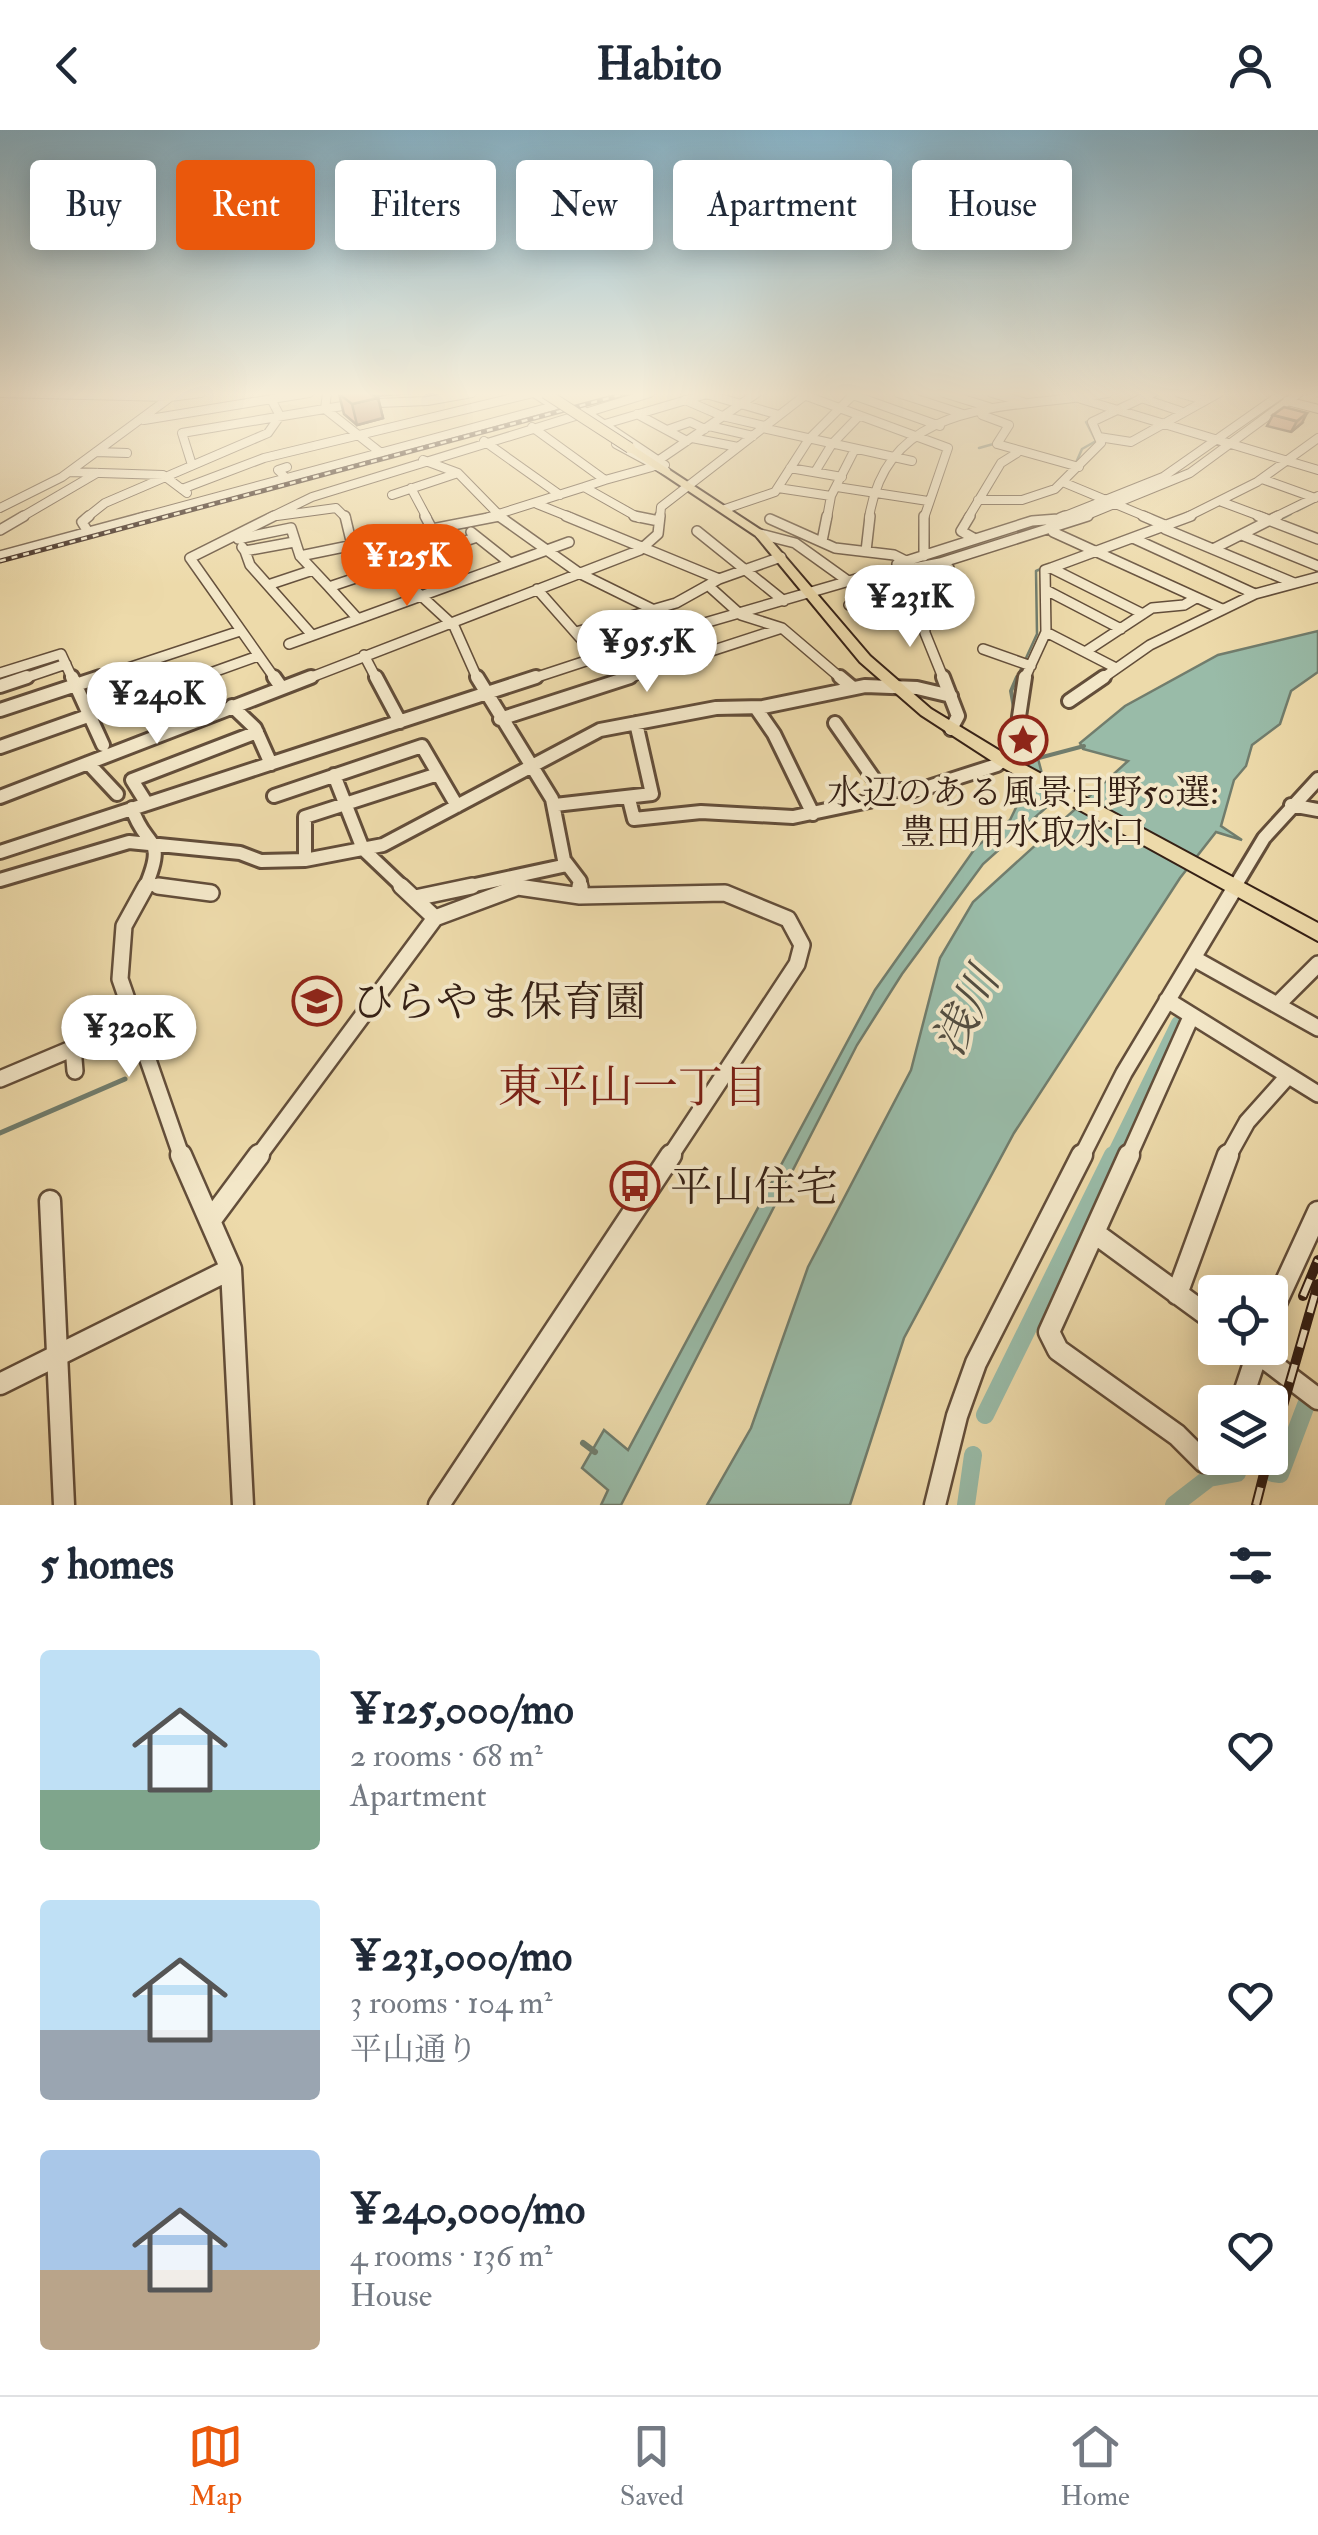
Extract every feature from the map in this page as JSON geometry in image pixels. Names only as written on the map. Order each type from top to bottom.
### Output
[{"type":"main road","points":[[648,457],[760,534],[893,686],[951,729],[1318,933]]},
{"type":"street","points":[[0,508],[70,472],[89,457]]},
{"type":"street","points":[[190,457],[192,464]]},
{"type":"street","points":[[88,532],[82,522],[94,509],[163,475],[211,457]]},
{"type":"street","points":[[182,489],[267,457]]},
{"type":"street","points":[[0,556],[365,457]]},
{"type":"street","points":[[281,687],[190,558],[270,515],[433,457]]},
{"type":"street","points":[[506,457],[560,495]]},
{"type":"street","points":[[573,457],[604,480]]},
{"type":"street","points":[[641,457],[667,471]]},
{"type":"street","points":[[654,540],[667,471],[677,457]]},
{"type":"street","points":[[300,556],[499,516],[604,480],[667,471],[718,457]]},
{"type":"street","points":[[735,457],[746,460]]},
{"type":"street","points":[[778,488],[797,457]]},
{"type":"street","points":[[815,472],[824,457]]},
{"type":"street","points":[[822,541],[831,496],[851,457]]},
{"type":"street","points":[[866,552],[875,492],[890,457]]},
{"type":"street","points":[[891,457],[912,461]]},
{"type":"street","points":[[924,556],[928,501],[945,457]]},
{"type":"street","points":[[976,539],[961,530],[1001,463],[1010,457]]},
{"type":"street","points":[[1034,457],[1079,468]]},
{"type":"street","points":[[1001,505],[1065,477],[1079,468],[1083,457]]},
{"type":"street","points":[[849,604],[1057,526],[1163,477],[1191,457]]},
{"type":"street","points":[[0,852],[677,631],[852,580],[940,562],[1119,506],[1176,482],[1211,457]]},
{"type":"street","points":[[1274,457],[1318,470]]},
{"type":"street","points":[[1048,569],[1167,528],[1222,502],[1295,457]]},
{"type":"street","points":[[423,460],[458,473],[499,516],[546,550],[579,573],[652,609],[677,631]]},
{"type":"street","points":[[286,478],[278,470],[287,467]]},
{"type":"street","points":[[428,474],[444,468]]},
{"type":"street","points":[[790,468],[842,477]]},
{"type":"street","points":[[70,472],[163,475],[197,502]]},
{"type":"street","points":[[13,538],[0,530],[99,472]]},
{"type":"street","points":[[392,495],[458,473]]},
{"type":"street","points":[[1065,477],[1119,506],[1294,583]]},
{"type":"street","points":[[1262,479],[1316,497]]},
{"type":"street","points":[[837,487],[928,501]]},
{"type":"street","points":[[411,488],[432,529]]},
{"type":"street","points":[[584,488],[643,521],[659,521]]},
{"type":"street","points":[[726,509],[778,488],[831,496]]},
{"type":"street","points":[[1213,549],[1316,497]]},
{"type":"street","points":[[978,500],[1001,505],[1032,521],[1057,526],[1095,551],[1222,610]]},
{"type":"street","points":[[1222,502],[1318,539]]},
{"type":"street","points":[[537,504],[715,583],[741,615],[782,628],[853,688]]},
{"type":"street","points":[[270,515],[336,508],[346,516],[352,545]]},
{"type":"street","points":[[770,519],[836,548],[906,561]]},
{"type":"street","points":[[873,575],[1032,521]]},
{"type":"street","points":[[462,524],[510,563]]},
{"type":"street","points":[[235,536],[292,528],[300,556],[358,619]]},
{"type":"street","points":[[697,531],[784,601]]},
{"type":"street","points":[[760,534],[772,534],[805,550],[874,594],[882,605],[923,613]]},
{"type":"street","points":[[1242,535],[1318,566]]},
{"type":"street","points":[[235,536],[268,585],[312,635]]},
{"type":"street","points":[[329,587],[477,537]]},
{"type":"street","points":[[0,797],[669,537]]},
{"type":"street","points":[[1135,538],[1255,594]]},
{"type":"street","points":[[244,551],[294,542]]},
{"type":"street","points":[[289,644],[569,542]]},
{"type":"street","points":[[576,632],[652,609],[743,568],[782,556]]},
{"type":"street","points":[[390,567],[451,622],[485,696],[554,805],[567,865],[580,881],[580,896]]},
{"type":"street","points":[[1048,569],[1143,614]]},
{"type":"street","points":[[629,799],[634,819],[700,812],[781,819],[869,802],[883,792],[919,790],[1010,764],[1024,711],[1026,664],[1046,632],[1048,569]]},
{"type":"street","points":[[268,585],[313,570]]},
{"type":"street","points":[[922,577],[927,641],[958,716],[951,729]]},
{"type":"street","points":[[1069,701],[1114,667],[1222,610],[1255,594],[1318,577]]},
{"type":"street","points":[[1048,591],[1076,580]]},
{"type":"street","points":[[538,589],[597,657]]},
{"type":"street","points":[[1048,591],[1121,628]]},
{"type":"street","points":[[1085,652],[1143,614],[1196,598]]},
{"type":"street","points":[[500,719],[782,628]]},
{"type":"street","points":[[0,710],[240,630]]},
{"type":"street","points":[[1046,632],[1114,667]]},
{"type":"street","points":[[983,649],[1026,664]]},
{"type":"street","points":[[0,673],[61,654],[103,745]]},
{"type":"street","points":[[0,747],[258,656]]},
{"type":"street","points":[[364,656],[400,722]]},
{"type":"street","points":[[0,686],[66,664]]},
{"type":"street","points":[[0,880],[88,851],[154,841],[240,852],[261,860],[305,860],[384,846],[592,732],[716,708],[756,708],[853,688],[893,686],[951,696]]},
{"type":"street","points":[[232,706],[258,732],[271,764]]},
{"type":"street","points":[[756,708],[774,734],[813,814]]},
{"type":"street","points":[[554,805],[652,794],[636,723]]},
{"type":"street","points":[[835,723],[883,792]]},
{"type":"street","points":[[147,804],[132,780],[258,732]]},
{"type":"street","points":[[274,796],[422,746],[457,806]]},
{"type":"street","points":[[88,763],[118,794]]},
{"type":"street","points":[[305,860],[305,817],[438,774]]},
{"type":"street","points":[[334,775],[363,850],[435,918]]},
{"type":"street","points":[[935,1505],[957,1416],[976,1363],[1124,1073],[1291,804],[1318,779]]},
{"type":"street","points":[[1291,804],[1316,809]]},
{"type":"street","points":[[132,808],[138,828],[154,841],[155,861],[124,926],[120,978],[192,1190],[232,1269],[243,1505]]},
{"type":"street","points":[[414,898],[567,865]]},
{"type":"street","points":[[147,884],[212,893]]},
{"type":"street","points":[[210,1220],[435,918],[518,887],[580,896],[737,896],[788,918],[801,938],[802,952],[760,1024],[439,1505]]},
{"type":"street","points":[[1193,958],[1318,1028]]},
{"type":"street","points":[[1278,1003],[1318,964]]},
{"type":"street","points":[[1167,1000],[1318,1094]]},
{"type":"street","points":[[1192,1018],[1096,1234],[1050,1326],[1053,1344],[1198,1454]]},
{"type":"street","points":[[0,1079],[133,1023]]},
{"type":"street","points":[[73,1047],[75,1070]]},
{"type":"street","points":[[1177,1294],[1230,1145],[1256,1105],[1288,1076]]},
{"type":"street","points":[[50,1201],[64,1505]]},
{"type":"street","points":[[1288,1277],[1318,1212]]},
{"type":"street","points":[[1096,1234],[1198,1309]]},
{"type":"street","points":[[0,1384],[232,1269]]},
{"type":"street","points":[[1276,1365],[1318,1399]]},
{"type":"water","name":"浅川","points":[[1318,631],[1318,672],[1291,691],[1280,724],[1252,745],[1246,766],[1234,780],[1221,826],[1242,840],[1216,832],[1180,878],[1014,1133],[904,1338],[850,1505],[707,1505],[751,1428],[808,1267],[911,1070],[940,958],[973,902],[1128,761],[1083,749],[1080,743],[1125,706],[1218,655]]},
{"type":"water","points":[[1025,745],[1033,745],[1036,751],[1050,804],[983,864],[902,974],[857,1045],[621,1505],[601,1505],[608,1490],[582,1468],[604,1430],[628,1450],[875,990],[976,847],[1010,820],[1026,787]]},
{"type":"waterway","points":[[1075,465],[1078,457]]},
{"type":"waterway","points":[[1297,511],[1318,500]]},
{"type":"waterway","points":[[1278,521],[1291,514]]},
{"type":"waterway","points":[[1016,680],[1037,634],[1036,571],[1043,568]]},
{"type":"waterway","points":[[1014,708],[1011,691],[1017,677]]},
{"type":"waterway","points":[[1035,759],[1084,746]]},
{"type":"waterway","points":[[1112,1158],[1178,1023]]},
{"type":"waterway","points":[[0,1133],[125,1079]]},
{"type":"waterway","points":[[985,1415],[1113,1155]]},
{"type":"waterway","points":[[1288,1453],[1306,1405]]},
{"type":"waterway","points":[[583,1443],[595,1452]]},
{"type":"waterway","points":[[966,1505],[973,1455]]},
{"type":"waterway","points":[[1174,1505],[1209,1478],[1226,1475]]},
{"type":"railway","points":[[0,561],[388,457]]},
{"type":"railway","points":[[1303,1296],[1318,1260]]},
{"type":"railway","points":[[1288,1388],[1318,1284]]},
{"type":"railway","points":[[1256,1505],[1264,1475]]},
{"type":"place","name":"水辺のある風景日野50選: 豊田用水取水口","points":[[1023,740]]},
{"type":"place","name":"ひらやま保育園","points":[[317,1001]]},
{"type":"place","name":"平山住宅","points":[[635,1186]]},
{"type":"district","name":"東平山一丁目","points":[[633,1086]]}]
